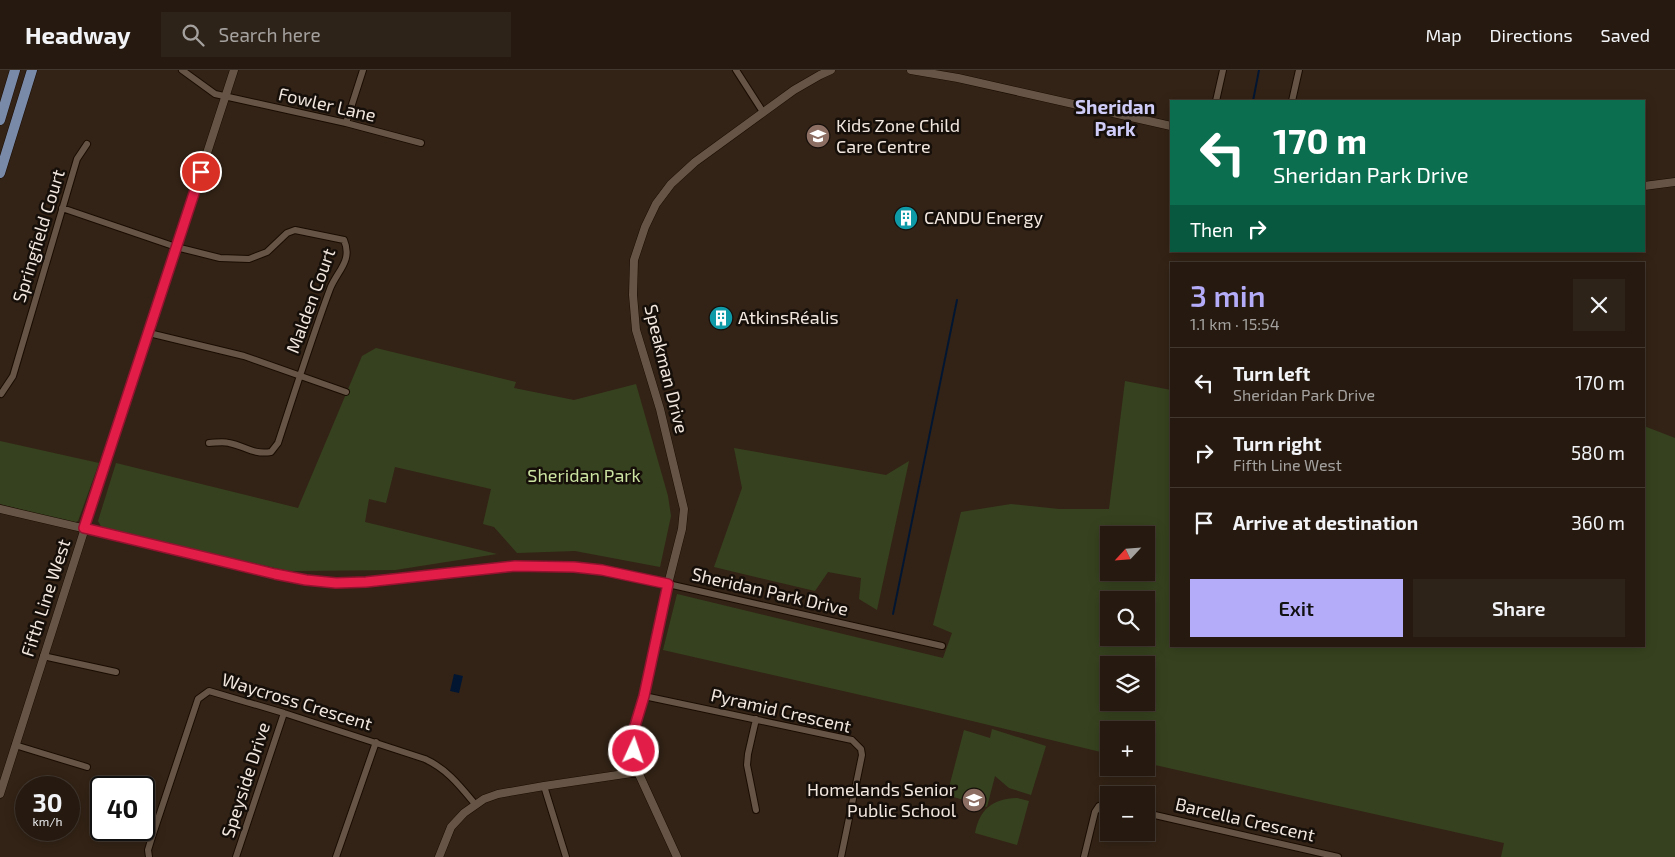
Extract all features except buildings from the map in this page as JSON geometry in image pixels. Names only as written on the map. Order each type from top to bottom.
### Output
[{"type":"main road","points":[[0,120],[15,70]]},
{"type":"main road","points":[[0,173],[32,70]]},
{"type":"street","name":"Fowler Lane","points":[[182,70],[215,94],[421,143]]},
{"type":"street","name":"Fifth Line West","points":[[0,794],[84,528],[234,70]]},
{"type":"street","points":[[346,124],[363,70]]},
{"type":"street","points":[[736,70],[763,112]]},
{"type":"street","name":"Speakman Drive","points":[[677,857],[638,772],[634,751],[635,726],[644,696],[682,529],[684,509],[660,409],[636,330],[633,295],[634,260],[645,227],[656,204],[671,184],[695,162],[763,112],[794,90],[831,70]]},
{"type":"street","points":[[911,70],[974,81],[1170,126]]},
{"type":"street","points":[[1216,100],[1223,70]]},
{"type":"street","points":[[1292,100],[1299,70]]},
{"type":"street","name":"Springfield Court","points":[[2,394],[12,376],[77,159],[87,144]]},
{"type":"street","points":[[1645,186],[1675,182]]},
{"type":"street","points":[[62,208],[176,247]]},
{"type":"street","name":"Malden Court","points":[[176,247],[220,258],[249,259],[267,252],[287,233],[295,230],[344,240],[348,249],[347,257],[330,288],[278,443],[271,452],[255,452],[228,442],[209,443]]},
{"type":"street","points":[[149,333],[244,356],[346,392]]},
{"type":"street","name":"Sheridan Park Drive","points":[[0,509],[306,580],[336,583],[366,582],[515,566],[574,567],[602,570],[942,646]]},
{"type":"street","points":[[44,656],[116,672]]},
{"type":"street","name":"Waycross Crescent","points":[[149,857],[148,850],[152,837],[198,699],[209,691],[376,742],[435,764],[453,778],[475,804]]},
{"type":"street","name":"Pyramid Crescent","points":[[644,696],[852,740],[861,748],[862,755],[841,857]]},
{"type":"street","name":"Speyside Drive","points":[[236,857],[284,713]]},
{"type":"street","points":[[756,719],[747,766],[756,810]]},
{"type":"street","points":[[336,857],[376,742]]},
{"type":"street","points":[[15,745],[87,767]]},
{"type":"street","points":[[439,857],[451,827],[464,813],[484,799],[498,794],[638,772]]},
{"type":"street","points":[[544,786],[566,857]]},
{"type":"street","points":[[1084,857],[1095,812],[1100,806]]},
{"type":"street","name":"Barcella Crescent","points":[[1155,815],[1325,856],[1338,857]]},
{"type":"green space","points":[[376,348],[516,382],[514,388],[574,400],[636,384],[668,496],[671,516],[660,567],[575,551],[517,553],[494,527],[483,524],[491,489],[395,467],[386,503],[369,499],[365,522],[497,554],[395,570],[291,571],[249,564],[103,530],[98,521],[116,463],[298,508],[362,356]]},
{"type":"green space","points":[[1125,381],[1170,390],[1170,647],[1645,647],[1645,426],[1675,438],[1675,857],[1501,857],[1504,843],[1155,765],[1155,721],[1100,721],[1100,752],[663,650],[677,594],[943,658],[952,633],[933,625],[961,512],[1011,504],[1059,509],[1109,509]]},
{"type":"green space","points":[[0,441],[99,463],[78,521],[73,523],[0,504]]},
{"type":"green space","points":[[734,448],[886,475],[909,461],[877,610],[859,599],[861,578],[828,572],[815,591],[714,567],[742,488]]},
{"type":"green space","points":[[992,729],[1046,746],[1031,795],[1009,788],[995,776],[987,807],[947,795],[964,730],[990,738]]},
{"type":"green space","points":[[1017,798],[1029,801],[1017,845],[975,833],[980,818],[989,807],[994,803]]},
{"type":"water","points":[[454,674],[463,676],[459,693],[450,691]]},
{"type":"waterway","points":[[1253,100],[1259,70]]},
{"type":"waterway","points":[[893,614],[957,300]]},
{"type":"place","name":"Kids Zone Child Care Centre","points":[[818,136]]},
{"type":"place","name":"CANDU Energy","points":[[906,218]]},
{"type":"place","name":"AtkinsRéalis","points":[[721,318]]},
{"type":"place","name":"Homelands Senior Public School","points":[[974,800]]},
{"type":"district","name":"Sheridan Park","points":[[1115,118]]},
{"type":"route","points":[[201,172],[84,528],[275,574],[336,583],[366,582],[515,566],[574,567],[602,570],[668,584],[644,696],[635,726],[634,751]]}]
